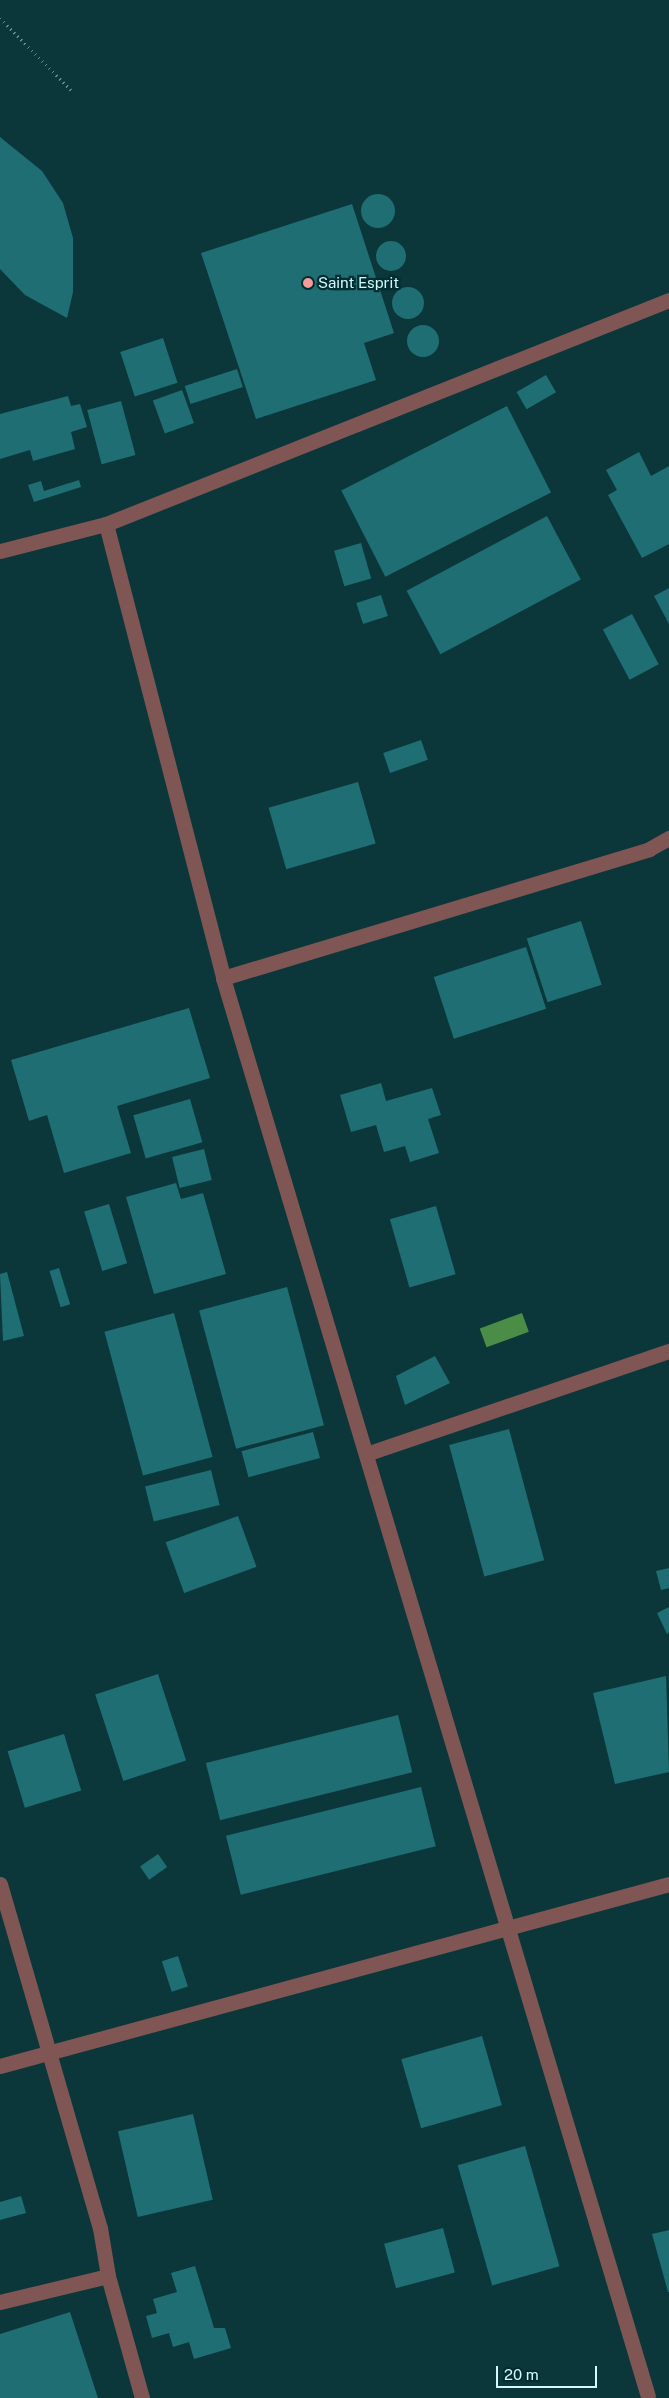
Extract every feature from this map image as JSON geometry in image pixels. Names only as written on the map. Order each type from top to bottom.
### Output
[{"type":"street","points":[[0,551],[106,524],[669,300]]},
{"type":"street","points":[[106,524],[223,978],[509,1926],[648,2396]]},
{"type":"street","points":[[223,978],[649,849],[669,838]]},
{"type":"street","points":[[366,1454],[669,1352]]},
{"type":"street","points":[[0,1884],[100,2228],[108,2276],[142,2398]]},
{"type":"street","points":[[0,2066],[669,1884]]},
{"type":"street","points":[[0,2302],[108,2276]]},
{"type":"path","points":[[0,18],[71,90]]},
{"type":"shaded area","points":[[522,1313],[529,1332],[487,1347],[480,1328]]},
{"type":"building","points":[[0,137],[42,171],[63,203],[73,238],[73,292],[67,318],[25,295],[0,269]]},
{"type":"building","points":[[378,194],[390,199],[395,211],[390,223],[378,228],[366,223],[361,211],[366,199]]},
{"type":"building","points":[[352,204],[394,333],[364,343],[376,380],[256,419],[201,253]]},
{"type":"building","points":[[391,241],[402,245],[406,256],[402,267],[391,271],[380,267],[376,256],[380,245]]},
{"type":"building","points":[[408,287],[414,288],[419,292],[423,297],[423,309],[419,314],[414,318],[408,319],[402,318],[397,314],[393,309],[392,303],[393,297],[397,292],[402,288]]},
{"type":"building","points":[[423,325],[429,326],[434,330],[438,335],[438,347],[434,352],[429,356],[423,357],[417,356],[412,352],[408,347],[407,341],[408,335],[412,330],[417,326]]},
{"type":"building","points":[[163,338],[178,383],[135,397],[120,352]]},
{"type":"building","points":[[237,369],[243,387],[191,404],[185,386]]},
{"type":"building","points":[[546,375],[556,392],[527,409],[517,392]]},
{"type":"building","points":[[182,390],[194,423],[165,433],[153,401]]},
{"type":"building","points":[[68,396],[71,406],[80,404],[87,427],[71,432],[75,449],[33,461],[30,450],[0,459],[0,414]]},
{"type":"building","points":[[121,401],[135,455],[102,464],[87,410]]},
{"type":"building","points":[[507,406],[551,492],[385,577],[341,490]]},
{"type":"building","points":[[639,452],[651,476],[669,466],[669,544],[642,558],[608,495],[617,490],[606,470]]},
{"type":"building","points":[[79,480],[81,487],[34,502],[28,485],[41,481],[44,491]]},
{"type":"building","points":[[547,516],[581,580],[440,654],[407,591]]},
{"type":"building","points":[[361,543],[371,579],[344,586],[334,551]]},
{"type":"building","points":[[669,588],[669,624],[654,596]]},
{"type":"building","points":[[381,595],[388,616],[363,624],[356,603]]},
{"type":"building","points":[[632,614],[659,664],[630,680],[603,629]]},
{"type":"building","points":[[421,740],[428,760],[390,773],[383,753]]},
{"type":"building","points":[[358,782],[376,844],[286,869],[269,808]]},
{"type":"building","points":[[581,921],[602,985],[547,1002],[527,939]]},
{"type":"building","points":[[526,947],[546,1009],[454,1039],[434,977]]},
{"type":"building","points":[[189,1008],[210,1078],[117,1106],[131,1153],[64,1173],[47,1115],[29,1121],[11,1060]]},
{"type":"building","points":[[381,1083],[386,1101],[432,1088],[441,1115],[428,1119],[439,1153],[410,1162],[405,1146],[384,1152],[376,1125],[351,1132],[340,1095]]},
{"type":"building","points":[[190,1099],[202,1142],[146,1159],[133,1115]]},
{"type":"building","points":[[204,1149],[212,1180],[180,1188],[172,1157]]},
{"type":"building","points":[[176,1183],[181,1199],[203,1193],[226,1274],[154,1294],[126,1197]]},
{"type":"building","points":[[109,1204],[127,1263],[102,1271],[84,1212]]},
{"type":"building","points":[[436,1206],[456,1274],[409,1287],[390,1219]]},
{"type":"building","points":[[59,1268],[70,1304],[61,1307],[49,1271]]},
{"type":"building","points":[[7,1272],[24,1336],[3,1341],[0,1274]]},
{"type":"building","points":[[287,1287],[324,1425],[236,1449],[199,1311]]},
{"type":"building","points":[[174,1313],[213,1457],[143,1476],[104,1332]]},
{"type":"building","points":[[435,1356],[450,1383],[405,1405],[396,1376]]},
{"type":"building","points":[[509,1429],[544,1560],[484,1576],[449,1445]]},
{"type":"building","points":[[313,1432],[320,1458],[249,1477],[242,1451]]},
{"type":"building","points":[[211,1470],[220,1505],[154,1521],[145,1486]]},
{"type":"building","points":[[238,1516],[256,1567],[184,1593],[166,1542]]},
{"type":"building","points":[[669,1568],[669,1588],[661,1590],[656,1571]]},
{"type":"building","points":[[669,1607],[669,1632],[667,1634],[657,1613]]},
{"type":"building","points":[[158,1674],[186,1761],[123,1781],[95,1694]]},
{"type":"building","points":[[666,1676],[669,1772],[615,1784],[593,1693]]},
{"type":"building","points":[[398,1715],[412,1772],[220,1820],[206,1763]]},
{"type":"building","points":[[64,1734],[81,1790],[25,1808],[8,1751]]},
{"type":"building","points":[[421,1787],[436,1846],[241,1895],[226,1836]]},
{"type":"building","points":[[158,1854],[167,1867],[149,1880],[140,1867]]},
{"type":"building","points":[[178,1956],[188,1986],[172,1992],[162,1961]]},
{"type":"building","points":[[482,2036],[502,2105],[421,2128],[401,2059]]},
{"type":"building","points":[[193,2114],[213,2200],[138,2217],[118,2131]]},
{"type":"building","points":[[525,2146],[559,2266],[492,2285],[458,2165]]},
{"type":"building","points":[[21,2196],[26,2213],[0,2220],[0,2202]]},
{"type":"building","points":[[443,2228],[455,2272],[396,2288],[384,2244]]},
{"type":"building","points":[[669,2230],[669,2292],[668,2292],[652,2234]]},
{"type":"building","points":[[195,2266],[214,2328],[225,2328],[231,2348],[194,2359],[189,2342],[173,2347],[169,2333],[152,2338],[146,2316],[157,2313],[153,2299],[177,2292],[171,2273]]},
{"type":"building","points":[[70,2312],[98,2398],[0,2398],[0,2334]]},
{"type":"place","name":"Saint Esprit","points":[[308,283]]}]
